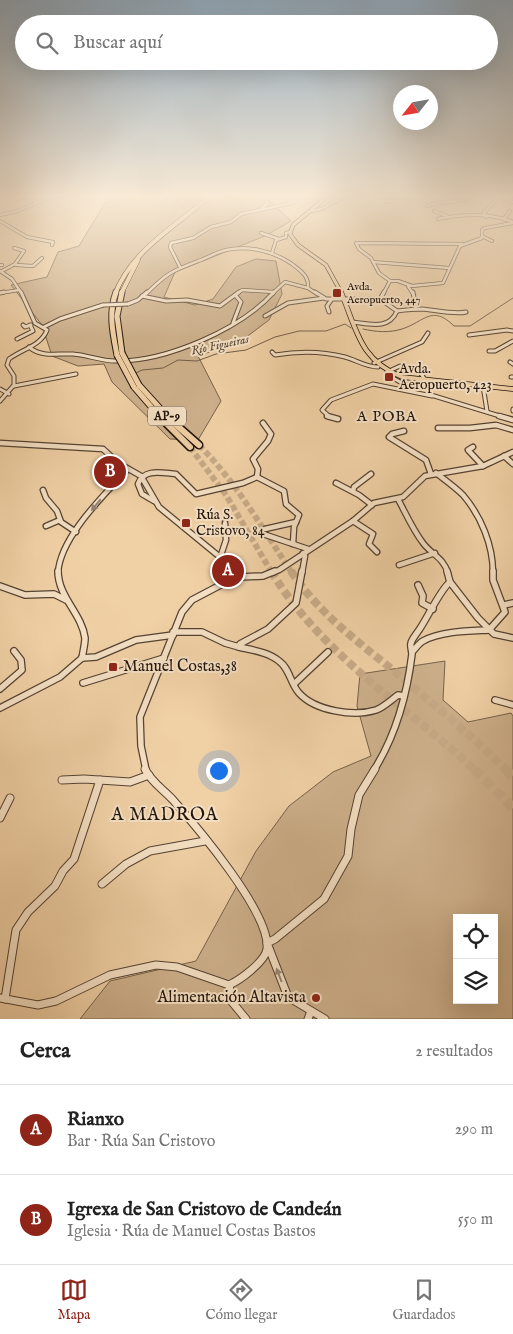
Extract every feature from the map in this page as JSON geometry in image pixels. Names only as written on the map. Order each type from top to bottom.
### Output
[{"type":"highway","name":"AP-9","points":[[151,244],[126,269],[116,287],[112,308],[112,337],[140,396],[190,447]]},
{"type":"highway","name":"AP-9","points":[[119,354],[117,307],[122,288],[131,270],[155,244]]},
{"type":"highway","name":"AP-9","points":[[136,386],[199,445]]},
{"type":"main road","points":[[298,244],[330,270],[367,354],[378,367],[394,375],[426,381],[513,389]]},
{"type":"street","points":[[171,244],[170,246],[180,267]]},
{"type":"street","points":[[272,253],[274,244]]},
{"type":"street","points":[[358,244],[356,244],[358,248],[369,255],[379,273],[390,281],[398,281],[408,285],[443,283],[446,281],[449,268],[462,244],[395,244]]},
{"type":"street","points":[[14,248],[24,251],[14,265]]},
{"type":"street","points":[[44,327],[60,319],[102,305],[128,304],[136,301],[164,276],[180,267],[228,249],[239,248],[272,253],[282,257],[304,272],[309,280],[308,288]]},
{"type":"street","points":[[1,271],[14,265],[34,266],[42,258]]},
{"type":"street","points":[[373,262],[449,268]]},
{"type":"street","points":[[0,401],[14,386],[14,376],[8,367],[8,361],[16,353],[45,337],[47,330],[35,323],[19,290],[8,274],[1,271]]},
{"type":"street","points":[[380,299],[390,281]]},
{"type":"street","points":[[29,347],[37,353],[84,355],[117,361],[150,357],[188,346],[233,324],[265,304],[285,282],[308,288],[324,298]]},
{"type":"street","points":[[408,285],[413,293],[416,310]]},
{"type":"street","points":[[0,293],[19,290]]},
{"type":"street","points":[[142,296],[166,301],[187,300],[220,306],[245,290],[274,292]]},
{"type":"street","points":[[233,324],[241,302],[236,296]]},
{"type":"street","points":[[265,316],[288,303],[324,298],[343,300],[380,299],[397,311],[448,311],[460,314],[466,312]]},
{"type":"street","points":[[329,312],[327,306],[332,299]]},
{"type":"street","points":[[353,322],[375,325],[386,323],[396,315],[397,311]]},
{"type":"street","points":[[23,325],[25,327],[35,323]]},
{"type":"street","points":[[17,340],[33,331],[30,325]]},
{"type":"street","points":[[469,335],[507,330],[513,331]]},
{"type":"street","points":[[374,363],[425,340],[428,333]]},
{"type":"street","points":[[489,351],[495,351],[513,341]]},
{"type":"street","points":[[272,352],[276,355],[298,351],[341,356],[367,366],[378,367]]},
{"type":"street","points":[[387,372],[400,366]]},
{"type":"street","points":[[419,370],[426,381]]},
{"type":"street","points":[[14,386],[76,374]]},
{"type":"street","points":[[394,375],[393,378],[404,386],[513,420]]},
{"type":"street","points":[[338,419],[323,413],[323,406],[331,400],[367,386],[377,385],[432,396]]},
{"type":"street","points":[[483,386],[487,412]]},
{"type":"street","points":[[0,389],[8,394]]},
{"type":"street","points":[[257,478],[258,469],[253,459],[268,441],[271,434],[263,424]]},
{"type":"street","points":[[438,428],[470,428],[496,424],[513,430]]},
{"type":"street","points":[[404,431],[392,434],[389,438],[426,460],[434,474],[462,494],[480,518],[493,559],[494,580],[505,610],[504,615],[489,630],[475,630],[428,639],[420,643],[412,652]]},
{"type":"street","points":[[0,443],[26,446],[97,447],[104,449],[118,464],[143,477],[155,502]]},
{"type":"street","points":[[473,447],[468,450],[483,466]]},
{"type":"street","points":[[325,1019],[309,1015],[288,997],[253,907],[243,888],[170,797],[146,772],[139,727],[140,717],[173,633],[182,612],[189,602],[217,586],[240,577],[258,577],[270,574],[353,521],[372,504],[381,500],[398,499],[406,495],[419,480],[434,474],[483,466],[513,452]]},
{"type":"street","points":[[504,456],[513,464]]},
{"type":"street","points":[[82,658],[84,634],[66,600],[57,577],[64,553],[76,532],[92,509],[128,469]]},
{"type":"street","points":[[240,577],[139,490],[138,484],[143,477],[151,472],[176,474],[193,492],[199,494],[257,478],[284,491],[286,504],[298,515],[293,544]]},
{"type":"street","points":[[352,491],[354,486],[371,474]]},
{"type":"street","points":[[336,483],[372,504]]},
{"type":"street","points":[[43,490],[46,498],[58,511],[64,526],[76,532]]},
{"type":"street","points":[[398,499],[417,536],[425,546],[440,558],[446,567],[450,582],[489,630],[498,636],[513,638]]},
{"type":"street","points":[[46,526],[60,520]]},
{"type":"street","points":[[353,521],[373,534],[369,544],[377,552]]},
{"type":"street","points":[[220,558],[223,554],[227,530],[225,522]]},
{"type":"street","points":[[296,522],[264,531],[306,551]]},
{"type":"street","points":[[239,647],[240,644],[268,629],[296,603],[306,551]]},
{"type":"street","points":[[399,565],[435,553]]},
{"type":"street","points":[[267,942],[275,939],[324,899],[348,856],[351,829],[359,795],[383,756],[396,726],[404,696],[413,636],[433,609],[444,587],[450,582]]},
{"type":"street","points":[[418,585],[423,596],[422,603],[433,609]]},
{"type":"street","points":[[0,586],[25,595],[54,594],[66,600]]},
{"type":"street","points":[[504,605],[513,604]]},
{"type":"street","points":[[0,708],[60,677],[82,658],[96,657],[136,640],[173,633],[199,631],[226,645],[265,654],[281,661],[288,670],[299,692],[324,707],[357,713],[377,709],[398,695],[404,696]]},
{"type":"street","points":[[0,689],[22,670],[21,660],[14,651]]},
{"type":"street","points":[[294,684],[318,664],[328,652]]},
{"type":"street","points":[[83,683],[164,658]]},
{"type":"street","points":[[495,700],[513,705]]},
{"type":"street","points":[[62,780],[130,782],[149,775]]},
{"type":"street","points":[[100,780],[74,859],[63,871],[56,886],[28,912],[16,930],[3,999],[38,1005],[56,1001],[110,975],[156,965],[177,967],[229,985]]},
{"type":"street","points":[[0,818],[10,798]]},
{"type":"street","points":[[102,884],[126,864],[150,851],[205,841]]},
{"type":"street","points":[[229,985],[244,976],[258,963],[267,950],[267,942]]},
{"type":"street","points":[[229,985],[232,1002],[244,1019]]},
{"type":"shaded area","points":[[80,244],[246,244],[175,272],[164,297],[195,305],[213,299],[236,267],[256,259],[276,261],[282,294],[269,320],[241,341],[198,356],[221,401],[198,440],[170,439],[112,382],[104,364],[78,366],[52,356],[42,325],[11,285],[47,277],[58,252],[79,246]]},
{"type":"shaded area","points":[[445,661],[443,700],[468,722],[511,713],[513,716],[513,1019],[80,1019],[110,981],[196,961],[256,851],[289,806],[333,772],[371,756],[357,706],[360,674]]},
{"type":"waterway","name":"Río Figueiras","points":[[363,329],[382,332],[392,331],[410,326],[434,315],[440,316],[454,326],[470,326],[513,298]]},
{"type":"waterway","name":"Río Figueiras","points":[[136,373],[142,370],[163,368],[178,360],[197,361],[216,354],[246,350],[275,337],[299,331],[326,331],[345,324],[351,328]]},
{"type":"tunnel","points":[[199,445],[237,490],[292,573]]},
{"type":"tunnel","points":[[190,447],[226,495],[272,573]]},
{"type":"tunnel","points":[[271,571],[291,601],[339,654],[475,770]]},
{"type":"tunnel","points":[[291,571],[311,597],[333,620],[446,714],[506,770]]},
{"type":"tunnel","points":[[475,770],[513,808]]},
{"type":"tunnel","points":[[506,770],[513,777]]},
{"type":"place","name":"Avda. Aeropuerto, 447","points":[[337,293]]},
{"type":"place","name":"Avda. Aeropuerto, 423","points":[[389,377]]},
{"type":"place","name":"Igrexa de San Cristovo de Candeán","points":[[110,472]]},
{"type":"place","name":"Rúa S. Cristovo, 84","points":[[186,523]]},
{"type":"place","name":"Rianxo","points":[[228,571]]},
{"type":"place","name":"Manuel Costas,38","points":[[113,667]]},
{"type":"place","name":"Alimentación Altavista","points":[[316,998]]},
{"type":"district","name":"A POBA","points":[[387,416]]},
{"type":"district","name":"A MADROA","points":[[165,815]]}]
